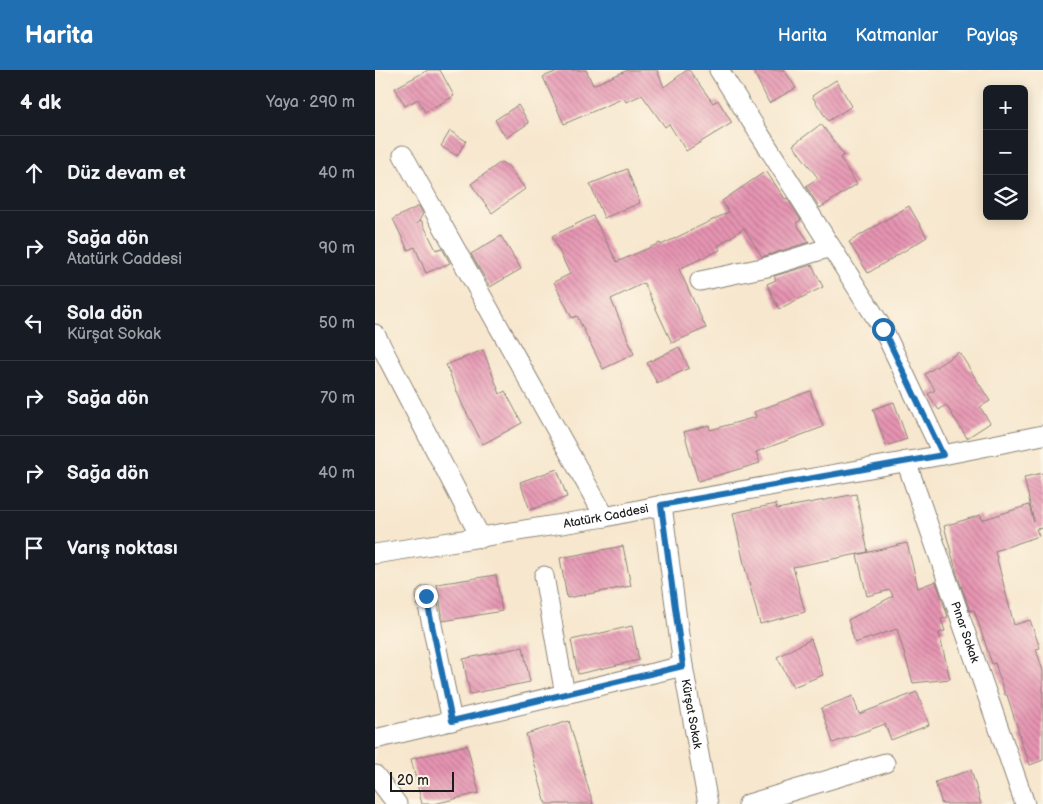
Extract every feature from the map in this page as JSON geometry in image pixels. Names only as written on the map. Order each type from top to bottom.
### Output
[{"type":"street","points":[[719,70],[883,329],[943,455]]},
{"type":"street","points":[[403,154],[605,517]]},
{"type":"street","points":[[700,281],[767,267],[831,247]]},
{"type":"street","points":[[375,334],[481,538]]},
{"type":"street","name":"Atatürk Caddesi","points":[[375,554],[605,517],[1043,435]]},
{"type":"street","name":"Pınar Sokak","points":[[906,461],[1025,804]]},
{"type":"street","name":"Kürşat Sokak","points":[[661,505],[683,666],[708,804]]},
{"type":"street","points":[[544,576],[565,695]]},
{"type":"street","points":[[426,596],[452,721]]},
{"type":"street","points":[[375,739],[683,666]]},
{"type":"street","points":[[748,804],[885,763]]},
{"type":"street","points":[[375,775],[397,804]]},
{"type":"building","points":[[428,70],[440,70],[454,96],[425,112],[418,99],[405,106],[395,88]]},
{"type":"building","points":[[560,70],[586,70],[593,85],[628,70],[657,70],[664,87],[689,70],[713,103],[718,100],[732,123],[686,151],[669,124],[665,127],[642,95],[626,102],[624,98],[564,124],[543,77]]},
{"type":"building","points":[[753,70],[784,70],[796,88],[769,103]]},
{"type":"building","points":[[836,80],[852,106],[828,121],[812,96]]},
{"type":"building","points":[[518,105],[529,123],[506,138],[495,120]]},
{"type":"building","points":[[821,124],[844,155],[840,158],[857,184],[820,208],[806,186],[818,178],[793,145]]},
{"type":"building","points":[[450,131],[466,141],[457,156],[441,146]]},
{"type":"building","points":[[501,162],[509,167],[525,189],[492,213],[471,184]]},
{"type":"building","points":[[627,169],[640,203],[604,218],[590,184]]},
{"type":"building","points":[[766,171],[801,220],[796,223],[809,242],[762,257],[744,228],[718,246],[720,250],[679,269],[706,328],[672,343],[644,283],[611,299],[634,354],[603,369],[577,316],[572,318],[554,282],[570,274],[552,236],[593,216],[617,262],[660,243],[661,245],[729,212],[722,201]]},
{"type":"building","points":[[419,206],[423,214],[417,224],[421,220],[436,250],[442,248],[450,263],[426,273],[415,247],[408,250],[393,219]]},
{"type":"building","points":[[909,206],[927,237],[868,273],[849,242]]},
{"type":"building","points":[[501,236],[521,269],[490,287],[471,254]]},
{"type":"building","points":[[812,265],[823,287],[779,309],[767,284],[776,280],[774,276]]},
{"type":"building","points":[[679,347],[689,368],[657,383],[647,363]]},
{"type":"building","points":[[483,350],[500,394],[505,391],[522,423],[483,444],[463,406],[446,365]]},
{"type":"building","points":[[959,352],[990,401],[980,407],[990,423],[967,438],[946,405],[939,410],[928,394],[935,390],[925,374]]},
{"type":"building","points":[[810,391],[823,427],[756,452],[760,463],[698,481],[684,432],[709,425],[710,430],[756,417],[754,412]]},
{"type":"building","points":[[894,402],[907,439],[886,446],[873,409]]},
{"type":"building","points":[[557,469],[567,497],[530,510],[520,482]]},
{"type":"building","points":[[1043,473],[1043,528],[1036,529],[1039,536],[995,551],[1014,625],[1030,620],[1040,648],[1036,649],[1043,671],[1043,760],[1030,765],[995,663],[992,664],[974,610],[970,611],[957,574],[944,526],[981,515],[982,520],[1029,505],[1034,522],[1024,477]]},
{"type":"building","points":[[856,494],[868,552],[793,567],[805,612],[760,624],[733,513],[776,504],[777,509]]},
{"type":"building","points":[[907,543],[918,588],[936,581],[948,617],[941,619],[945,631],[939,633],[950,679],[913,683],[897,629],[855,643],[848,620],[893,596],[890,590],[867,596],[857,555]]},
{"type":"building","points":[[623,546],[631,586],[567,598],[560,558]]},
{"type":"building","points":[[496,575],[502,611],[443,621],[437,584]]},
{"type":"building","points":[[632,626],[639,660],[578,674],[571,640]]},
{"type":"building","points":[[811,639],[823,675],[793,687],[777,657]]},
{"type":"building","points":[[523,647],[530,682],[470,694],[463,659]]},
{"type":"building","points":[[917,692],[929,725],[891,740],[885,724],[833,743],[821,708],[853,696],[859,714]]},
{"type":"building","points":[[569,721],[593,804],[546,804],[526,734]]},
{"type":"building","points":[[467,745],[479,793],[434,804],[422,804],[411,759]]},
{"type":"building","points":[[971,770],[981,804],[942,804],[935,782]]},
{"type":"route","points":[[426,596],[452,721],[683,666],[661,505],[943,455],[883,329]]}]
